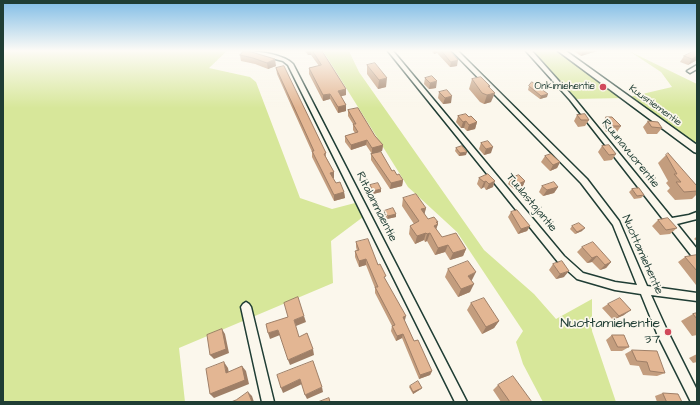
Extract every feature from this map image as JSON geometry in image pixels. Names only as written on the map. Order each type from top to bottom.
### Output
[{"type":"street","name":"Ritalanmäentie","points":[[293,70],[461,402]]},
{"type":"street","name":"Tuulastajantie","points":[[406,70],[561,259],[580,276],[615,286],[697,297]]},
{"type":"street","name":"Nuottamiehentie","points":[[473,70],[584,181],[616,223],[662,332],[697,402]]},
{"type":"street","name":"Ruunavuorentie","points":[[546,70],[572,99],[697,256]]},
{"type":"street","name":"Kuusniementie","points":[[588,70],[695,146]]},
{"type":"street","points":[[671,222],[691,218],[697,215]]},
{"type":"street","points":[[246,308],[268,402]]},
{"type":"green space","points":[[3,70],[218,70],[250,77],[256,82],[300,198],[332,209],[355,203],[363,217],[331,241],[333,283],[179,348],[185,402],[3,402]]},
{"type":"green space","points":[[335,70],[358,70],[484,250],[534,294],[556,319],[592,299],[592,331],[616,402],[543,402],[523,364],[516,342],[523,331],[457,232],[408,187]]},
{"type":"green space","points":[[545,70],[587,70],[625,98],[572,99]]},
{"type":"green space","points":[[658,70],[668,70],[697,84],[697,141],[690,145],[625,98],[672,87]]},
{"type":"building","points":[[277,70],[286,70],[326,153],[324,154],[334,172],[330,173],[336,183],[340,182],[344,192],[334,195],[312,151],[314,151]]},
{"type":"building","points":[[310,70],[334,70],[346,89],[338,91],[346,105],[338,107],[330,94],[323,95]]},
{"type":"building","points":[[371,70],[381,70],[387,78],[379,80]]},
{"type":"building","points":[[432,76],[437,81],[430,83],[425,78]]},
{"type":"building","points":[[481,77],[495,93],[487,95],[482,93],[472,79]]},
{"type":"building","points":[[532,82],[548,94],[541,96],[529,86]]},
{"type":"building","points":[[447,90],[452,96],[445,98],[439,92]]},
{"type":"building","points":[[358,108],[375,136],[383,145],[372,148],[367,140],[351,145],[345,136],[358,132],[353,124],[356,124],[348,110]]},
{"type":"building","points":[[466,114],[469,117],[471,116],[477,122],[469,125],[466,121],[463,122],[458,116]]},
{"type":"building","points":[[585,114],[589,120],[581,120],[577,115]]},
{"type":"building","points":[[606,117],[612,117],[621,126],[610,126]]},
{"type":"building","points":[[648,121],[658,122],[662,128],[652,127]]},
{"type":"building","points":[[488,141],[493,147],[486,149],[481,143]]},
{"type":"building","points":[[609,145],[616,154],[609,155],[602,146]]},
{"type":"building","points":[[462,146],[467,152],[460,153],[456,148]]},
{"type":"building","points":[[381,152],[392,171],[394,170],[397,175],[399,174],[403,180],[391,183],[371,154]]},
{"type":"building","points":[[668,153],[697,186],[697,191],[684,192],[676,182],[681,182],[674,174],[677,174],[666,155]]},
{"type":"building","points":[[551,154],[560,162],[553,165],[545,156]]},
{"type":"building","points":[[488,174],[495,181],[489,184],[479,178]]},
{"type":"building","points":[[519,175],[525,181],[518,184],[511,178]]},
{"type":"building","points":[[554,182],[558,187],[547,190],[542,186]]},
{"type":"building","points":[[378,183],[381,189],[373,191],[370,185]]},
{"type":"building","points":[[639,188],[644,195],[637,196],[632,189]]},
{"type":"building","points":[[416,194],[426,208],[421,209],[428,219],[434,217],[438,222],[436,222],[438,224],[434,226],[442,237],[456,233],[466,249],[453,253],[448,245],[438,248],[430,233],[417,236],[410,226],[419,221],[403,198]]},
{"type":"building","points":[[393,208],[396,214],[388,216],[384,211]]},
{"type":"building","points":[[517,210],[530,226],[521,229],[511,212]]},
{"type":"building","points":[[668,218],[677,228],[666,230],[658,220]]},
{"type":"building","points":[[579,223],[585,228],[577,232],[572,226]]},
{"type":"building","points":[[368,239],[378,265],[380,264],[386,276],[384,277],[406,316],[403,317],[414,341],[418,340],[432,371],[420,375],[403,334],[397,336],[392,326],[395,325],[375,287],[378,287],[366,259],[359,261],[355,251],[359,250],[356,242]]},
{"type":"building","points":[[593,242],[611,262],[605,265],[597,256],[592,258],[582,247]]},
{"type":"building","points":[[697,255],[697,271],[685,257]]},
{"type":"building","points":[[468,261],[476,272],[468,276],[474,284],[461,289],[448,269]]},
{"type":"building","points":[[562,261],[569,271],[560,274],[553,264]]},
{"type":"building","points":[[298,297],[304,316],[294,320],[299,337],[307,333],[313,349],[288,360],[278,330],[268,333],[266,324],[288,317],[284,303]]},
{"type":"building","points":[[484,298],[499,321],[486,327],[471,303]]},
{"type":"building","points":[[620,298],[631,310],[619,316],[608,304]]},
{"type":"building","points":[[697,313],[697,319],[693,314]]},
{"type":"building","points":[[222,329],[226,349],[210,355],[207,335]]},
{"type":"building","points":[[612,335],[624,335],[629,347],[618,347]]},
{"type":"building","points":[[632,350],[657,351],[665,373],[650,371],[647,362],[637,361]]},
{"type":"building","points":[[313,361],[322,387],[305,395],[300,379],[281,388],[277,375]]},
{"type":"building","points":[[224,362],[226,373],[242,366],[245,380],[210,394],[206,369]]},
{"type":"building","points":[[513,376],[532,402],[510,402],[498,385]]},
{"type":"building","points":[[418,381],[422,388],[413,392],[410,386]]},
{"type":"building","points":[[248,392],[252,402],[231,402],[236,400]]},
{"type":"building","points":[[663,393],[678,394],[682,402],[667,402]]},
{"type":"building","points":[[329,398],[330,402],[318,402]]},
{"type":"place","name":"Onkimiehentie","points":[[603,87]]},
{"type":"place","name":"Nuottamiehentie 37","points":[[668,332]]}]
